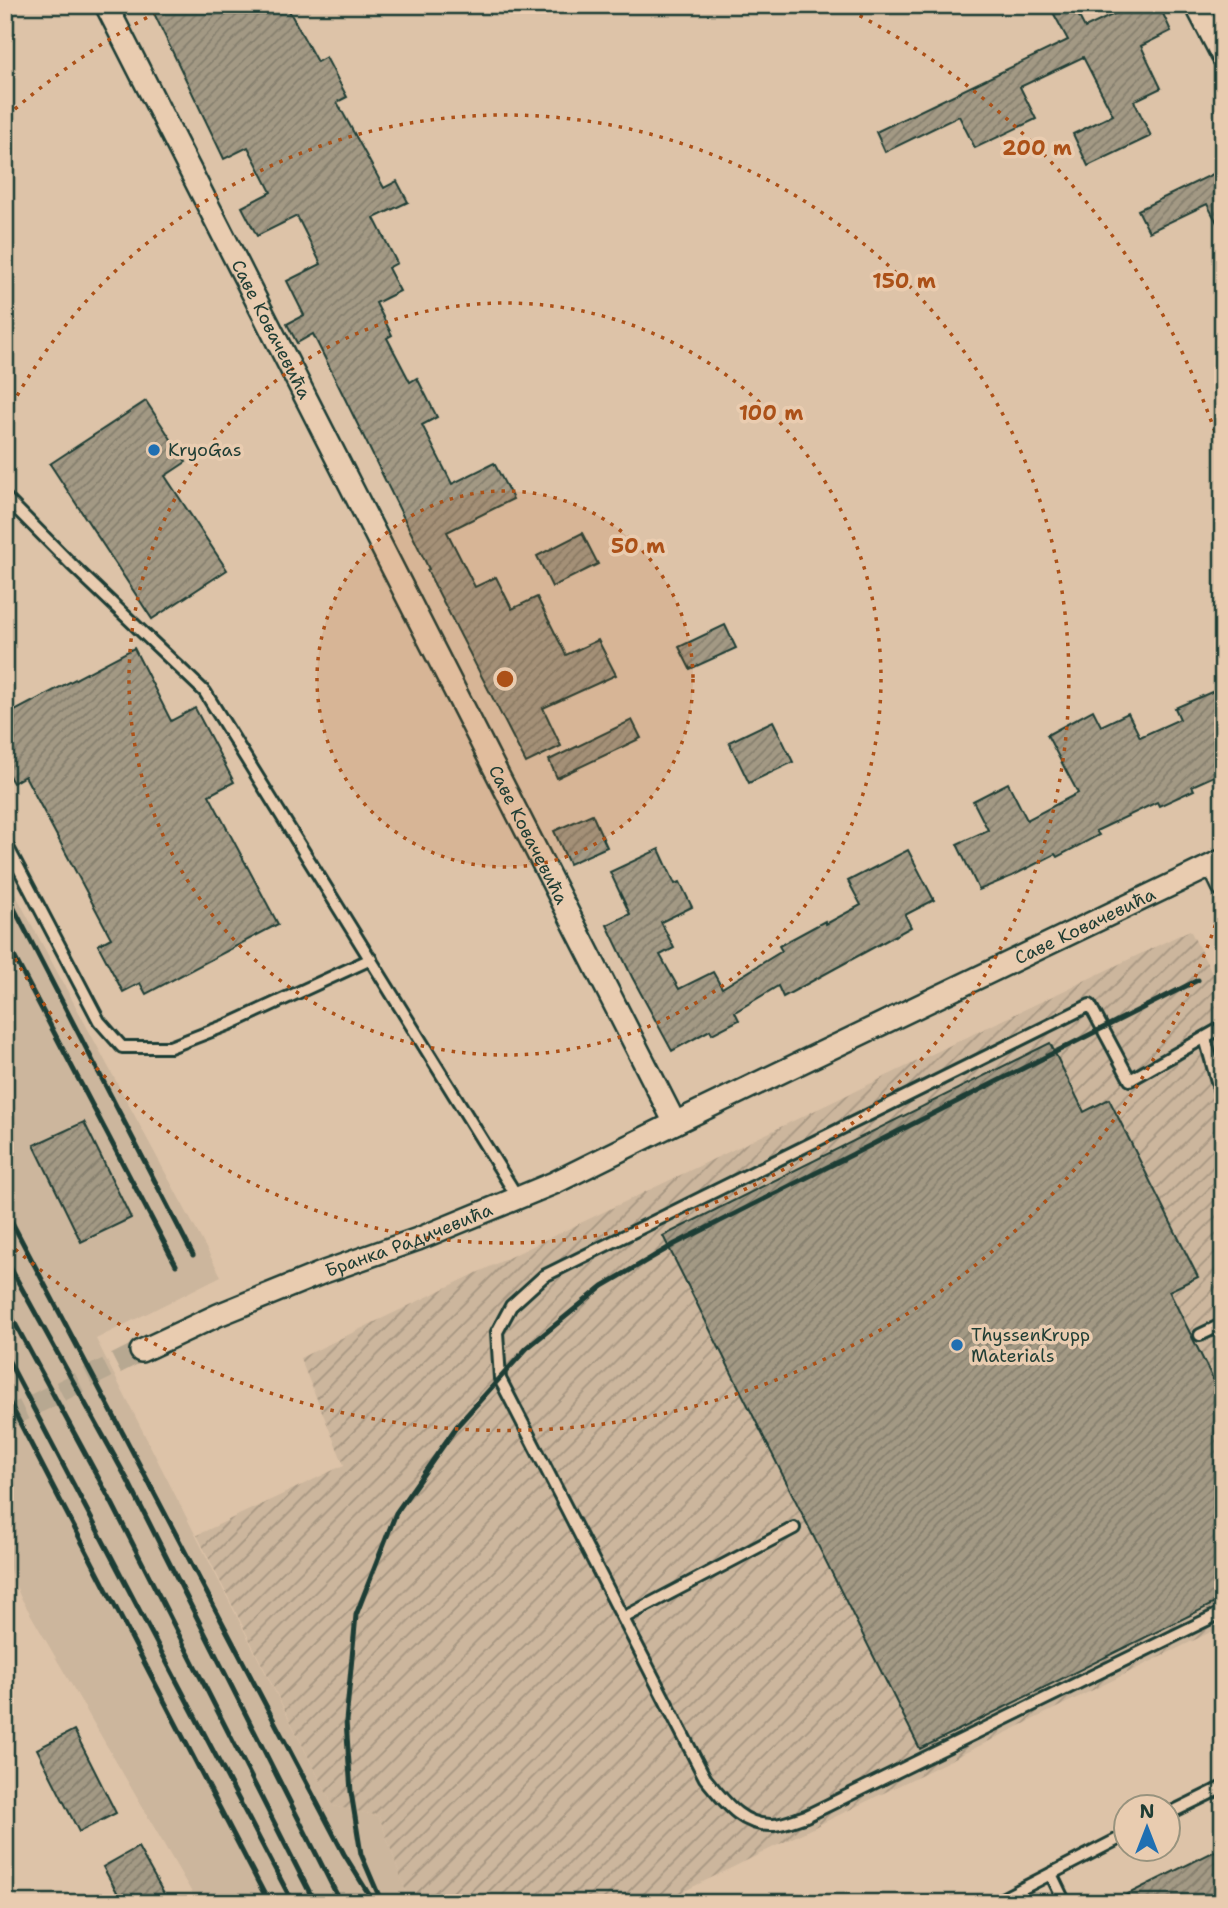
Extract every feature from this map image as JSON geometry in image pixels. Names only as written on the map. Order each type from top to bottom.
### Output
[{"type":"street","name":"Саве Ковачевића","points":[[106,5],[675,1122],[1218,862]]},
{"type":"street","points":[[1196,5],[1223,57]]},
{"type":"street","points":[[1218,862],[1223,887]]},
{"type":"street","name":"Бранка Радичевића","points":[[141,1351],[218,1315],[324,1272],[418,1239],[554,1183],[675,1122]]},
{"type":"lane","points":[[5,497],[205,692],[518,1198]]},
{"type":"lane","points":[[5,842],[99,1021],[122,1047],[170,1047],[232,1023],[371,959]]},
{"type":"lane","points":[[1223,1027],[1130,1080],[1090,1005],[544,1276],[511,1306],[496,1332],[500,1379],[705,1778],[724,1801],[750,1823],[776,1825],[806,1816],[1223,1612]]},
{"type":"lane","points":[[1205,1038],[1223,1103]]},
{"type":"lane","points":[[1200,1335],[1223,1324]]},
{"type":"lane","points":[[623,1618],[794,1528]]},
{"type":"lane","points":[[1182,1807],[1223,1787]]},
{"type":"lane","points":[[994,1903],[1112,1842]]},
{"type":"lane","points":[[1051,1874],[1065,1903]]},
{"type":"shaded area","points":[[5,875],[221,1276],[96,1339],[333,1806],[379,1816],[410,1903],[198,1903],[20,1596],[5,1558]]},
{"type":"shaded area","points":[[1190,930],[1223,995],[1223,1626],[660,1903],[410,1903],[379,1816],[333,1806],[197,1535],[344,1465],[300,1358]]},
{"type":"building","points":[[150,5],[286,5],[317,62],[326,57],[347,97],[337,102],[384,188],[397,181],[408,202],[374,218],[397,263],[388,268],[400,291],[376,303],[392,335],[387,338],[410,382],[417,378],[437,417],[422,425],[452,484],[494,463],[513,499],[447,532],[475,587],[496,577],[512,609],[537,597],[566,655],[598,640],[616,675],[543,708],[561,746],[526,763],[427,570],[429,569],[313,334],[297,343],[287,324],[304,315],[287,281],[321,264],[297,216],[257,236],[242,207],[271,192],[248,147],[224,159]]},
{"type":"building","points":[[1049,5],[1073,5],[1085,28],[1133,5],[1159,5],[1171,31],[1141,46],[1161,88],[1134,101],[1151,136],[1088,166],[1073,134],[1113,115],[1083,57],[1020,87],[1036,119],[975,148],[959,116],[885,152],[876,132],[1068,40]]},
{"type":"building","points":[[1217,172],[1223,184],[1223,234],[1207,204],[1149,232],[1138,210]]},
{"type":"building","points":[[146,401],[186,462],[165,476],[227,570],[152,619],[50,464]]},
{"type":"building","points":[[582,533],[598,564],[552,587],[537,556]]},
{"type":"building","points":[[725,625],[736,648],[690,669],[679,647]]},
{"type":"building","points":[[134,648],[171,721],[195,708],[234,782],[209,795],[278,924],[146,994],[140,983],[123,992],[98,945],[111,938],[25,776],[13,783],[5,769],[5,716]]},
{"type":"building","points":[[1223,687],[1223,772],[1192,786],[1194,790],[1159,806],[1157,802],[1096,831],[1099,835],[1057,857],[1055,854],[979,890],[957,844],[988,830],[973,801],[1008,783],[1027,820],[1078,793],[1047,735],[1093,710],[1101,726],[1128,713],[1140,737],[1180,719],[1175,708]]},
{"type":"building","points":[[632,720],[641,738],[557,778],[549,760]]},
{"type":"building","points":[[773,721],[793,762],[749,783],[729,742]]},
{"type":"building","points":[[592,814],[607,847],[569,864],[554,831]]},
{"type":"building","points":[[659,849],[675,884],[680,882],[692,907],[661,922],[674,948],[660,955],[679,989],[713,972],[722,988],[782,951],[779,946],[861,905],[848,881],[908,850],[934,900],[905,915],[911,927],[783,997],[778,986],[735,1012],[739,1020],[712,1034],[710,1030],[672,1051],[607,925],[630,914],[610,872]]},
{"type":"building","name":"ThyssenKrupp Materials","points":[[1050,1043],[1084,1112],[1109,1099],[1198,1277],[1169,1291],[1223,1399],[1223,1599],[920,1749],[663,1236]]},
{"type":"building","points":[[84,1122],[131,1218],[81,1242],[34,1145]]},
{"type":"building","points":[[74,1730],[116,1813],[79,1832],[37,1749]]},
{"type":"building","points":[[138,1847],[169,1903],[123,1903],[103,1867]]},
{"type":"building","points":[[1223,1847],[1223,1903],[1110,1903]]},
{"type":"tunnel","points":[[5,1419],[141,1351]]},
{"type":"railway","points":[[5,891],[193,1255]]},
{"type":"railway","points":[[5,939],[176,1265]]},
{"type":"railway","points":[[382,1903],[361,1854],[351,1792],[346,1721],[356,1615],[396,1513],[457,1426],[527,1348],[603,1286],[675,1244],[1198,980]]},
{"type":"railway","points":[[5,1209],[344,1854],[373,1901]]},
{"type":"railway","points":[[5,1258],[127,1479],[341,1903]]},
{"type":"railway","points":[[5,1305],[113,1505],[315,1903]]},
{"type":"railway","points":[[5,1354],[293,1903]]},
{"type":"railway","points":[[5,1394],[269,1903]]},
{"type":"place","name":"KryoGas","points":[[154,450]]},
{"type":"place","name":"ThyssenKrupp Materials","points":[[957,1345]]}]
